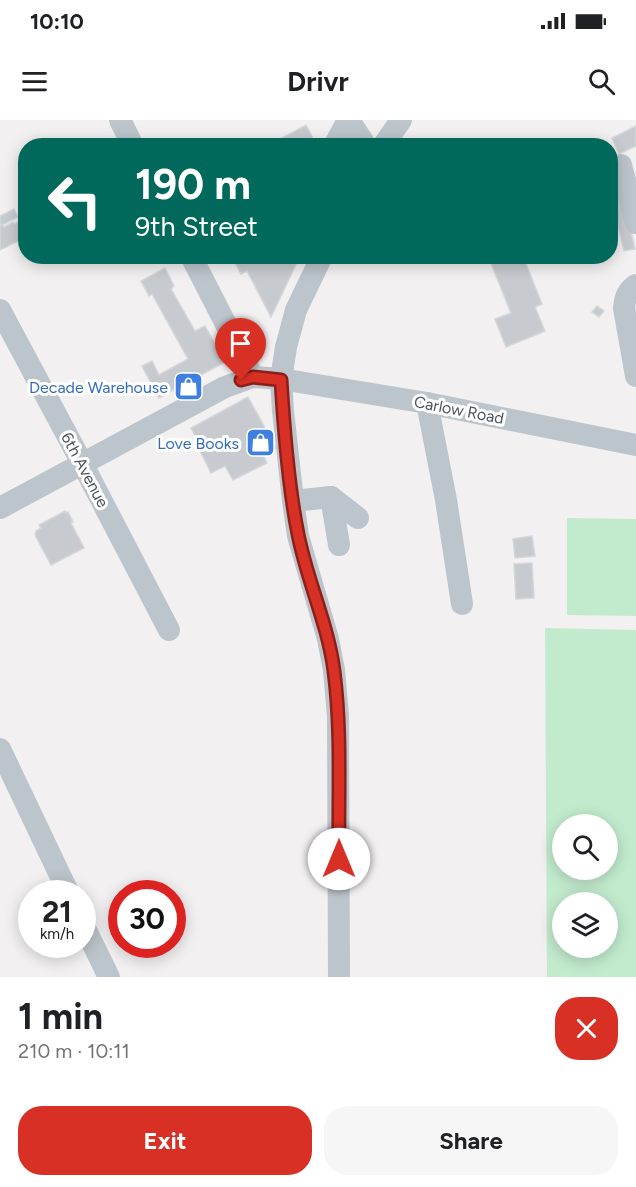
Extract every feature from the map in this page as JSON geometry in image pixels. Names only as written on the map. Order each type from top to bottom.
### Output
[{"type":"street","points":[[120,120],[129,138]]},
{"type":"street","points":[[338,138],[348,120],[360,138]]},
{"type":"street","points":[[389,138],[401,120]]},
{"type":"street","points":[[623,164],[636,223]]},
{"type":"street","points":[[0,508],[225,387],[253,377],[195,264]]},
{"type":"street","points":[[313,264],[296,310],[286,347],[281,380],[298,536],[328,639],[334,670],[338,717],[339,977]]},
{"type":"street","points":[[636,285],[625,297],[624,308],[636,376]]},
{"type":"street","name":"6th Avenue","points":[[0,310],[168,630]]},
{"type":"street","name":"Carlow Road","points":[[253,377],[427,403],[636,445]]},
{"type":"street","points":[[427,403],[446,500],[462,604]]},
{"type":"street","points":[[293,501],[331,497],[358,518]]},
{"type":"street","points":[[331,497],[339,545]]},
{"type":"street","points":[[0,749],[62,880]]},
{"type":"street","points":[[96,951],[109,977]]},
{"type":"green space","points":[[567,518],[636,519],[636,616],[567,615]]},
{"type":"green space","points":[[545,628],[636,630],[636,977],[547,977]]},
{"type":"building","points":[[306,125],[313,138],[282,138]]},
{"type":"building","points":[[636,126],[636,146],[619,154],[618,138],[612,138]]},
{"type":"building","points":[[618,177],[635,249],[624,251],[618,225]]},
{"type":"building","points":[[14,209],[18,217],[2,225],[4,227],[18,222],[18,241],[0,250],[0,216]]},
{"type":"building","points":[[236,264],[296,264],[271,317],[247,271],[241,274]]},
{"type":"building","points":[[491,264],[526,264],[542,304],[535,307],[545,331],[506,347],[495,319],[511,313]]},
{"type":"building","points":[[165,268],[174,286],[171,289],[195,331],[205,326],[225,362],[159,398],[142,366],[152,361],[159,375],[188,359],[152,294],[149,296],[141,281]]},
{"type":"building","points":[[597,306],[604,311],[599,317],[592,312]]},
{"type":"building","points":[[248,397],[276,448],[263,455],[267,463],[233,480],[225,466],[211,473],[191,428]]},
{"type":"building","points":[[65,511],[68,512],[84,548],[51,565],[35,535],[36,531],[41,528],[39,525]]},
{"type":"building","points":[[532,536],[535,556],[515,558],[513,539]]},
{"type":"building","points":[[532,563],[534,598],[516,599],[514,564]]},
{"type":"place","name":"Decade Warehouse","points":[[189,387]]},
{"type":"place","name":"Love Books","points":[[260,443]]},
{"type":"route","points":[[241,380],[266,377],[281,380],[298,536],[320,607],[334,670],[338,717],[339,859]]}]
